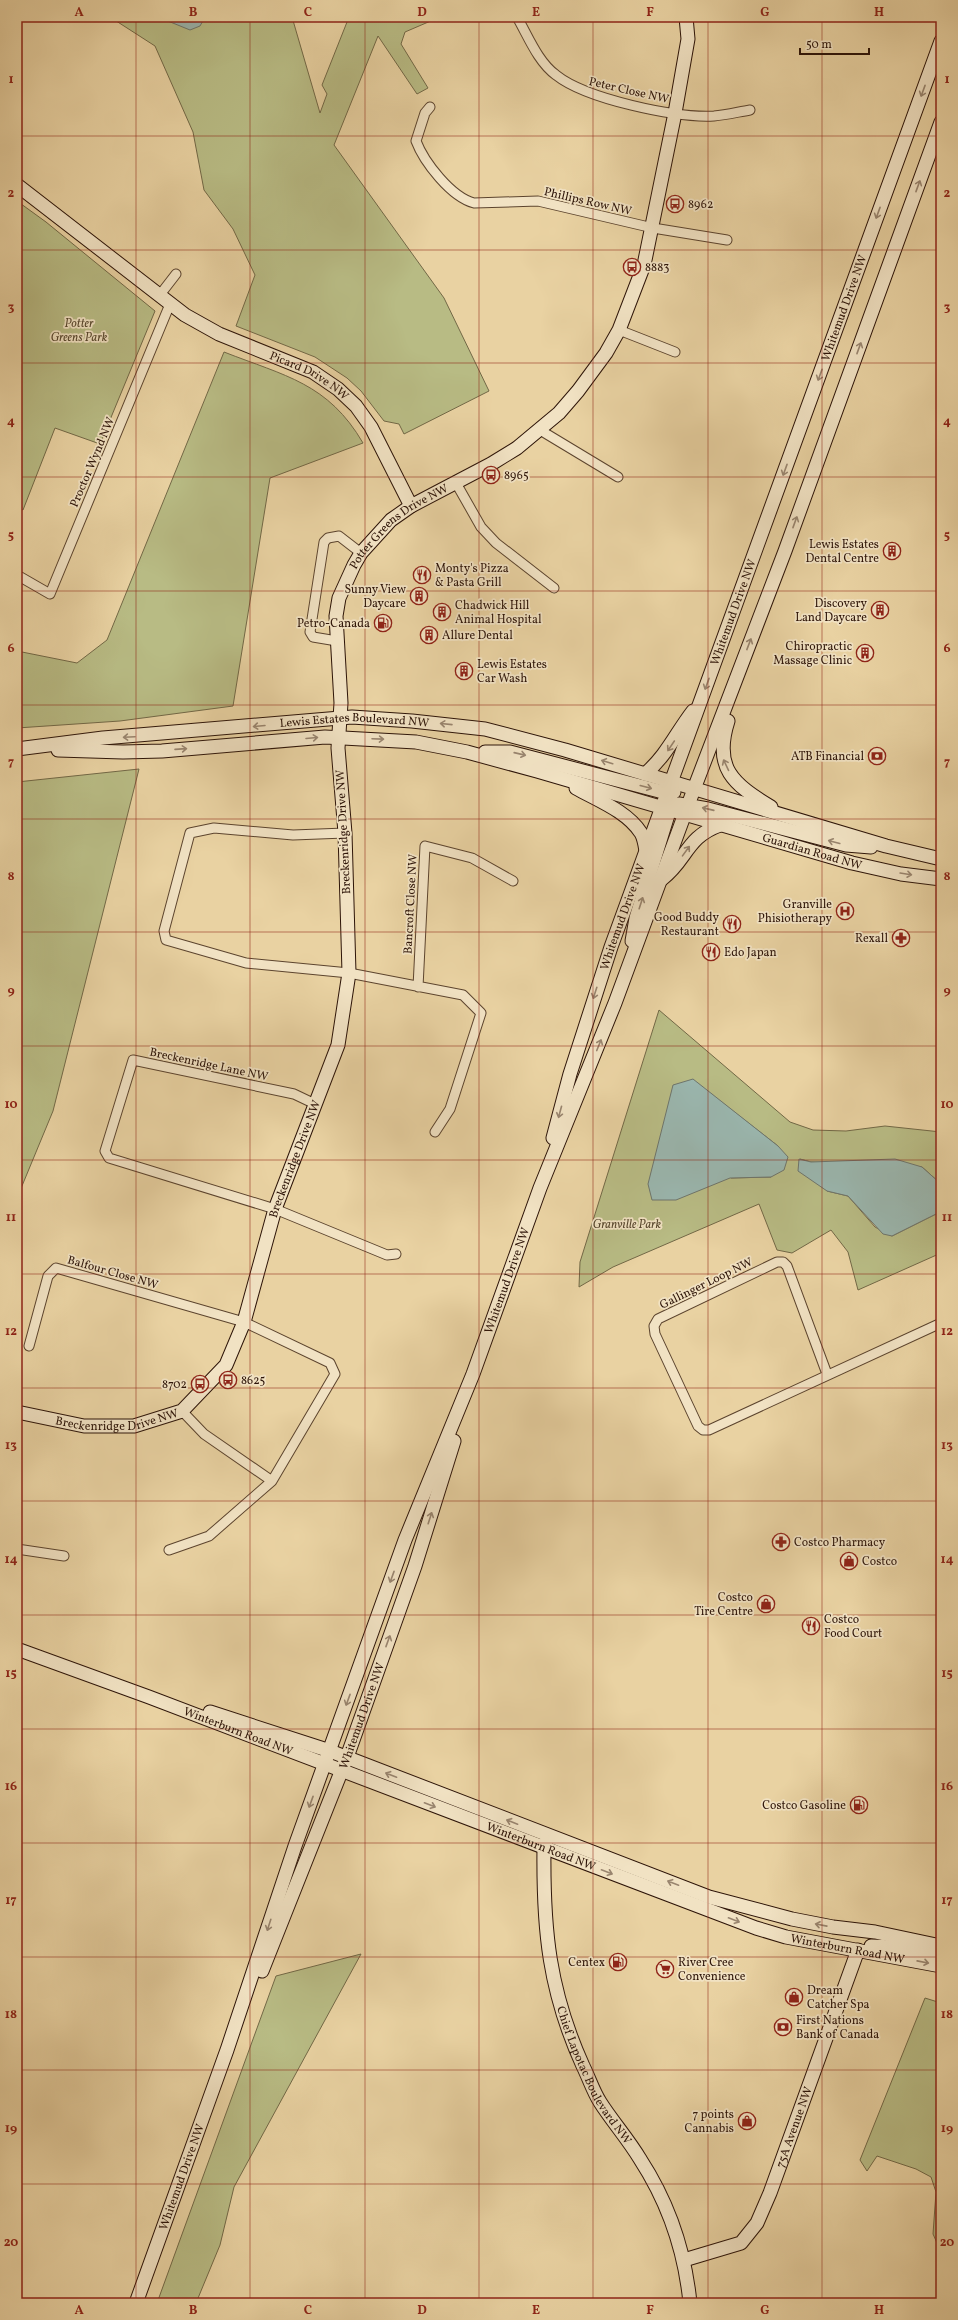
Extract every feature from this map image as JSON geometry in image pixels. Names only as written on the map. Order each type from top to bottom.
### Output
[{"type":"main road","name":"Potter Greens Drive NW","points":[[340,718],[341,703],[336,616],[339,598],[361,553],[391,520],[411,506],[491,464],[540,430],[582,386],[606,353],[619,330],[642,272],[653,228],[688,39],[686,17]]},
{"type":"main road","name":"Whitemud Drive NW","points":[[540,1188],[570,1074],[592,1000],[646,851],[669,798],[701,702],[941,41]]},
{"type":"main road","name":"Whitemud Drive NW","points":[[330,1751],[405,1540],[473,1374],[540,1188],[628,969],[686,810],[788,544],[941,122]]},
{"type":"main road","name":"Picard Drive NW","points":[[17,185],[159,296],[205,327],[302,367],[338,388],[356,406],[371,427],[411,506]]},
{"type":"main road","points":[[735,680],[736,699],[722,743],[724,763],[745,789],[786,816]]},
{"type":"main road","points":[[645,774],[669,749],[682,725],[701,702]]},
{"type":"main road","name":"Breckenridge Drive NW","points":[[18,1416],[84,1426],[134,1426],[182,1411],[226,1365],[244,1322],[275,1209],[338,1045],[349,973],[345,833],[339,738],[340,718]]},
{"type":"main road","name":"Lewis Estates Boulevard NW","points":[[31,748],[103,738],[340,718],[412,721],[485,728],[645,774],[669,798]]},
{"type":"main road","name":"Lewis Estates Boulevard NW","points":[[17,748],[123,752],[339,738],[416,742],[468,752],[559,777],[669,798]]},
{"type":"main road","points":[[468,752],[510,752],[669,798],[686,810],[846,845],[864,847],[886,846]]},
{"type":"main road","points":[[559,777],[603,802],[633,824],[643,838],[646,851]]},
{"type":"main road","points":[[669,798],[694,789],[886,846],[941,859]]},
{"type":"main road","points":[[628,969],[636,918],[669,798]]},
{"type":"main road","name":"Guardian Road NW","points":[[686,810],[720,825],[858,865],[941,879]]},
{"type":"main road","points":[[661,880],[674,870],[682,854],[697,837],[708,829],[720,825]]},
{"type":"main road","name":"Whitemud Drive NW","points":[[136,2303],[227,2050],[295,1846],[333,1768],[347,1757],[415,1566],[473,1374]]},
{"type":"main road","name":"Winterburn Road NW","points":[[17,1650],[149,1697],[756,1928],[786,1937],[941,1966]]},
{"type":"main road","name":"Winterburn Road NW","points":[[149,1697],[183,1703],[347,1757],[709,1897],[799,1921],[875,1932],[941,1946]]},
{"type":"main road","points":[[330,1751],[333,1768]]},
{"type":"main road","name":"Whitemud Drive NW","points":[[227,2050],[281,1927],[333,1768]]},
{"type":"main road","name":"Chief Lapotac Boulevard NW","points":[[548,1836],[544,1848],[543,1897],[548,1946],[558,2003],[570,2038],[599,2101],[640,2159],[670,2215],[684,2260],[690,2303]]},
{"type":"main road","points":[[858,1950],[873,1945],[941,1956]]},
{"type":"main road","name":"75A Avenue NW","points":[[684,2260],[741,2243],[757,2223],[770,2193],[858,1950]]},
{"type":"street","name":"Peter Close NW","points":[[517,17],[544,63],[554,75],[567,83],[581,91],[610,100],[675,113]]},
{"type":"street","name":"Phillips Row NW","points":[[430,107],[425,113],[416,141],[422,154],[451,191],[464,201],[474,204],[538,201],[653,228]]},
{"type":"street","points":[[675,113],[713,116],[750,110]]},
{"type":"street","points":[[653,228],[727,240]]},
{"type":"street","points":[[159,296],[176,274]]},
{"type":"street","name":"Proctor Wynd NW","points":[[17,575],[50,594],[170,304]]},
{"type":"street","points":[[619,330],[675,352]]},
{"type":"street","points":[[540,430],[618,478]]},
{"type":"street","name":"Potter Greens Drive NW","points":[[456,483],[481,527],[496,543],[554,588]]},
{"type":"street","points":[[337,641],[318,639],[313,637],[310,632],[324,542],[328,538],[339,536],[361,553]]},
{"type":"street","points":[[345,833],[293,836],[214,828],[190,833],[164,931],[166,940],[246,963],[349,973],[463,995],[481,1013],[450,1109],[435,1132]]},
{"type":"street","name":"Bancroft Close NW","points":[[418,987],[425,846],[472,858],[513,881]]},
{"type":"street","name":"Breckenridge Lane NW","points":[[275,1209],[109,1158],[105,1152],[133,1060],[294,1094],[315,1104]]},
{"type":"street","points":[[275,1209],[387,1255],[396,1254]]},
{"type":"street","name":"Gallinger Loop NW","points":[[827,1374],[787,1266],[783,1262],[777,1262],[658,1319],[654,1326],[655,1334],[698,1426],[703,1430],[709,1430],[827,1374],[941,1323]]},
{"type":"street","name":"Balfour Close NW","points":[[30,1346],[48,1276],[56,1268],[244,1322]]},
{"type":"street","points":[[169,1550],[209,1536],[272,1481],[335,1374],[330,1363],[244,1322]]},
{"type":"street","points":[[182,1411],[204,1434],[272,1481]]},
{"type":"street","points":[[17,1549],[64,1556]]},
{"type":"green space","points":[[110,17],[292,17],[320,113],[327,94],[322,85],[349,17],[387,17],[386,20],[396,17],[440,17],[405,32],[401,44],[428,88],[417,94],[378,36],[334,145],[444,298],[489,391],[404,434],[399,424],[384,421],[361,391],[347,378],[315,357],[236,326],[255,275],[233,229],[204,190],[193,132],[155,46]]},
{"type":"green space","name":"Potter Greens Park","points":[[17,201],[46,222],[155,311],[100,444],[55,428],[23,510],[17,507]]},
{"type":"green space","points":[[224,352],[286,376],[320,394],[335,407],[349,423],[363,443],[270,478],[233,706],[120,721],[17,728],[17,651],[77,663],[107,640]]},
{"type":"green space","points":[[139,769],[53,1111],[17,1198],[17,782]]},
{"type":"green space","name":"Granville Park","points":[[659,1010],[790,1122],[813,1130],[846,1131],[885,1126],[941,1132],[941,1184],[922,1167],[811,1162],[800,1159],[827,1191],[848,1196],[875,1227],[892,1236],[938,1213],[941,1209],[941,1253],[858,1290],[848,1252],[831,1230],[792,1253],[777,1250],[759,1204],[613,1267],[579,1287],[580,1262]],"holes":[[[693,1080],[778,1146],[771,1177],[731,1178]]]},
{"type":"green space","points":[[361,1954],[234,2187],[220,2245],[196,2303],[157,2303],[276,1976]]},
{"type":"green space","points":[[925,1998],[941,2003],[941,2252],[933,2234],[936,2192],[931,2177],[916,2169],[877,2156],[867,2171],[860,2160]]},
{"type":"water","points":[[158,17],[205,17],[200,26],[190,30]]},
{"type":"water","points":[[693,1079],[778,1146],[788,1157],[784,1170],[771,1177],[730,1178],[676,1200],[652,1200],[648,1184],[673,1085]]},
{"type":"water","points":[[799,1159],[811,1162],[895,1159],[922,1167],[941,1184],[941,1209],[938,1213],[892,1236],[883,1234],[848,1196],[827,1191],[798,1171]]},
{"type":"place","name":"8962","points":[[675,204]]},
{"type":"place","name":"8883","points":[[632,267]]},
{"type":"place","name":"8965","points":[[491,475]]},
{"type":"place","name":"Lewis Estates Dental Centre","points":[[892,551]]},
{"type":"place","name":"Monty's Pizza & Pasta Grill","points":[[422,575]]},
{"type":"place","name":"Sunny View Daycare","points":[[419,596]]},
{"type":"place","name":"Discovery Land Daycare","points":[[880,610]]},
{"type":"place","name":"Chadwick Hill Animal Hospital","points":[[442,612]]},
{"type":"place","name":"Petro-Canada","points":[[383,623]]},
{"type":"place","name":"Allure Dental","points":[[429,635]]},
{"type":"place","name":"Chiropractic Massage Clinic","points":[[865,653]]},
{"type":"place","name":"Lewis Estates Car Wash","points":[[464,671]]},
{"type":"place","name":"ATB Financial","points":[[877,756]]},
{"type":"place","name":"Granville Phisiotherapy","points":[[845,911]]},
{"type":"place","name":"Good Buddy Restaurant","points":[[732,924]]},
{"type":"place","name":"Rexall","points":[[901,938]]},
{"type":"place","name":"Edo Japan","points":[[711,952]]},
{"type":"place","name":"8625","points":[[228,1380]]},
{"type":"place","name":"8702","points":[[200,1384]]},
{"type":"place","name":"Costco Pharmacy","points":[[781,1542]]},
{"type":"place","name":"Costco","points":[[849,1561]]},
{"type":"place","name":"Costco Tire Centre","points":[[766,1604]]},
{"type":"place","name":"Costco Food Court","points":[[811,1626]]},
{"type":"place","name":"Costco Gasoline","points":[[859,1805]]},
{"type":"place","name":"Centex","points":[[618,1962]]},
{"type":"place","name":"River Cree Convenience","points":[[665,1969]]},
{"type":"place","name":"Dream Catcher Spa","points":[[794,1997]]},
{"type":"place","name":"First Nations Bank of Canada","points":[[783,2027]]},
{"type":"place","name":"7 points Cannabis","points":[[747,2121]]}]
